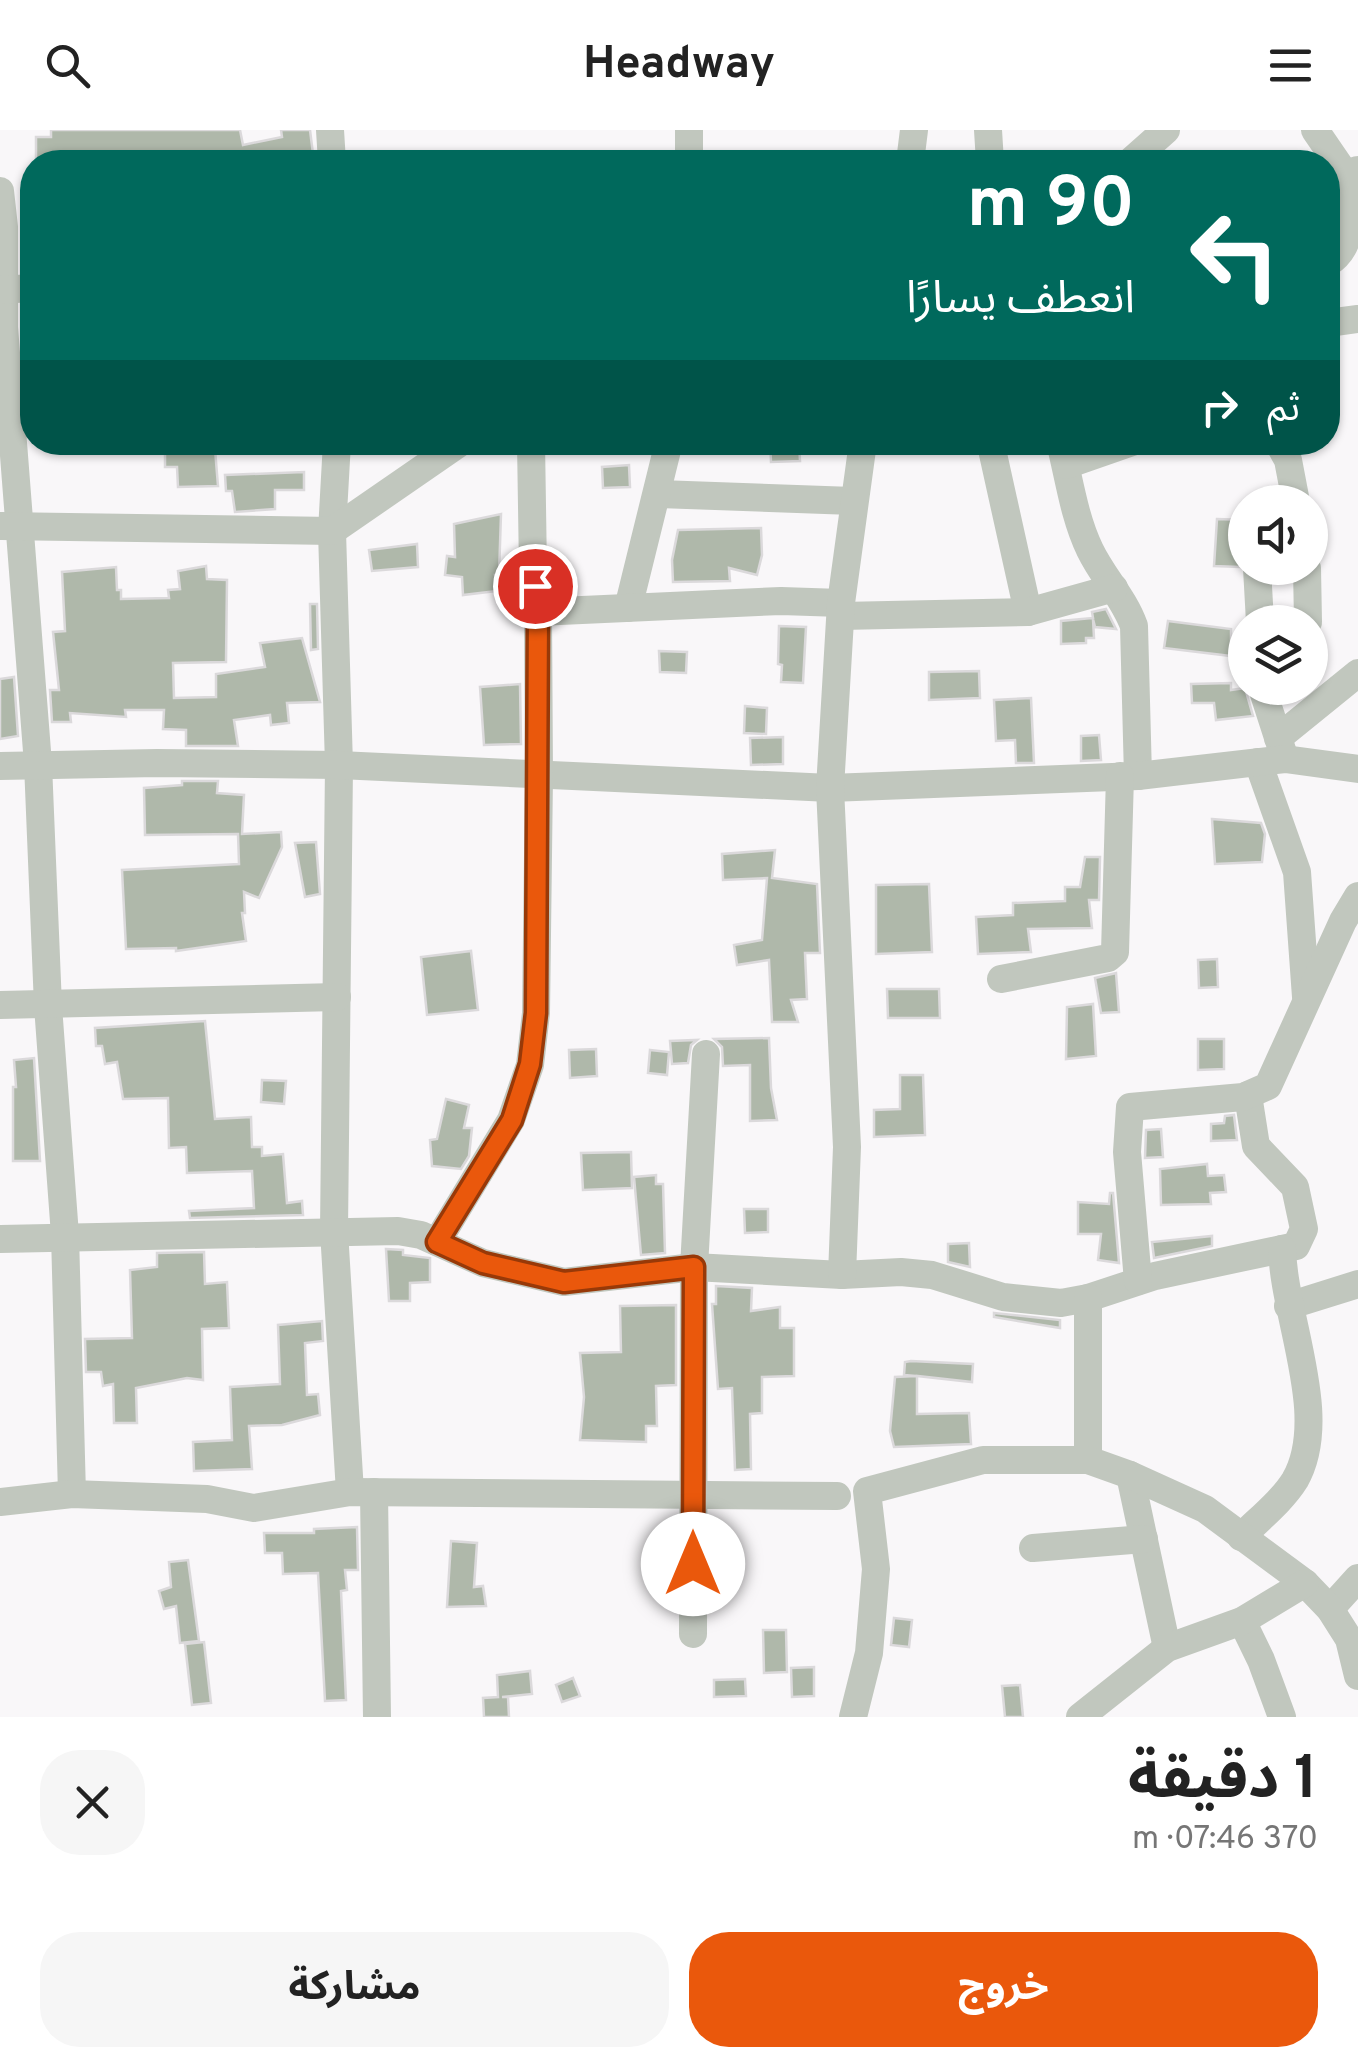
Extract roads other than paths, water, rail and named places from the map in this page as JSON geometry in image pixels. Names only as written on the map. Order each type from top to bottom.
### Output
[{"type":"street","points":[[1144,150],[1166,130]]},
{"type":"street","points":[[1315,130],[1331,150]]},
{"type":"street","points":[[1340,256],[1352,238],[1354,179]]},
{"type":"street","points":[[0,191],[9,526],[38,764],[48,1006],[65,1236],[72,1494]]},
{"type":"street","points":[[335,455],[332,531],[340,766],[334,1231],[362,1492],[377,1717]]},
{"type":"street","points":[[9,526],[332,531],[442,455]]},
{"type":"street","points":[[437,1242],[512,1120],[530,1064],[536,1013],[539,776],[531,455]]},
{"type":"street","points":[[628,608],[666,455]]},
{"type":"street","points":[[842,1275],[847,1146],[830,788],[841,609],[861,455]]},
{"type":"street","points":[[993,455],[1028,612]]},
{"type":"street","points":[[1000,979],[1108,958],[1116,952],[1129,776],[1134,626],[1126,605],[1083,533],[1062,455]]},
{"type":"street","points":[[1285,455],[1293,485]]},
{"type":"street","points":[[659,494],[853,500]]},
{"type":"street","points":[[538,612],[781,600],[841,609],[1028,612],[1114,588]]},
{"type":"street","points":[[1274,753],[1358,674]]},
{"type":"street","points":[[1265,705],[1297,872],[1307,1003]]},
{"type":"street","points":[[0,766],[340,766],[830,788],[1129,776],[1274,753],[1358,768]]},
{"type":"street","points":[[1138,1281],[1130,1211],[1130,1107],[1248,1095],[1268,1086],[1358,896]]},
{"type":"street","points":[[0,1005],[337,998]]},
{"type":"street","points":[[693,1634],[694,1267],[706,1054]]},
{"type":"street","points":[[0,1239],[398,1231],[437,1242],[483,1263],[564,1282],[694,1267],[842,1275],[932,1274],[1003,1297],[1061,1303],[1138,1281],[1296,1246],[1302,1238],[1303,1220],[1295,1187],[1256,1146],[1248,1095]]},
{"type":"street","points":[[1241,1537],[1289,1488],[1305,1452],[1310,1411],[1283,1283],[1282,1249]]},
{"type":"street","points":[[1288,1306],[1358,1284]]},
{"type":"street","points":[[1088,1298],[1088,1460]]},
{"type":"street","points":[[854,1717],[868,1652],[876,1569],[867,1491],[984,1460],[1088,1460],[1206,1508],[1305,1583],[1330,1609],[1349,1639],[1358,1676]]},
{"type":"street","points":[[1130,1475],[1167,1648]]},
{"type":"street","points":[[0,1502],[72,1494],[207,1499],[254,1508],[362,1492],[837,1496]]},
{"type":"street","points":[[1033,1548],[1144,1540]]},
{"type":"street","points":[[1330,1609],[1358,1578]]},
{"type":"street","points":[[1080,1717],[1167,1648],[1242,1620],[1305,1583]]},
{"type":"street","points":[[1242,1620],[1282,1717]]}]
